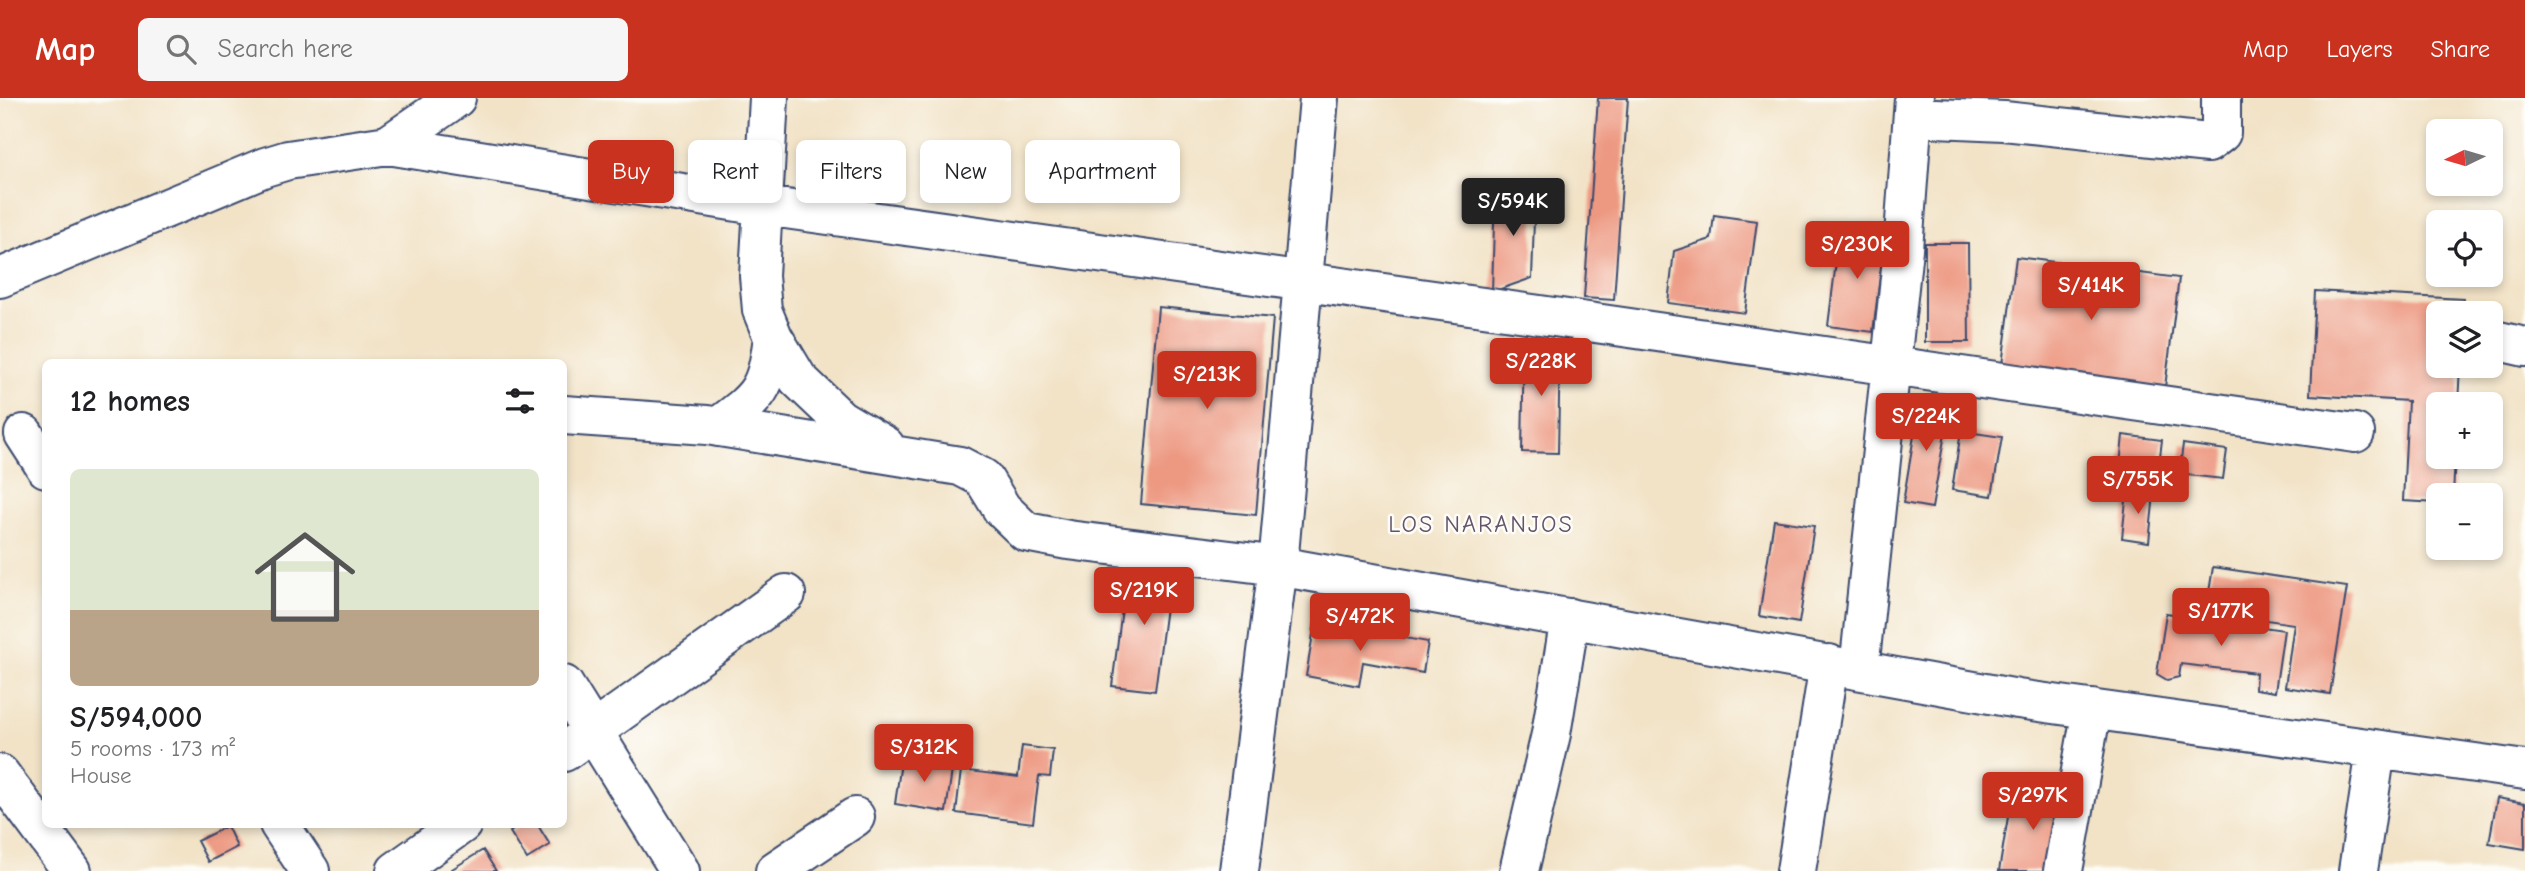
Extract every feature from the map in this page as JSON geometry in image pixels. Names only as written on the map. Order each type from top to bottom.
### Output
[{"type":"street","points":[[388,145],[456,98]]},
{"type":"street","points":[[769,98],[759,276],[762,310],[773,337],[798,379],[840,419],[901,456]]},
{"type":"street","points":[[1239,871],[1278,565],[1319,98]]},
{"type":"street","points":[[1796,871],[1844,667],[1891,367],[1914,108],[2208,144],[2221,133],[2221,98]]},
{"type":"street","points":[[0,278],[265,167],[288,160],[388,145],[763,206],[2355,433]]},
{"type":"street","points":[[718,427],[750,402],[763,385],[773,337]]},
{"type":"street","points":[[2503,342],[2525,347]]},
{"type":"street","points":[[567,415],[718,427],[960,466],[983,478],[1002,509],[1026,532],[1068,540],[1278,565],[2018,699],[2525,771]]},
{"type":"street","points":[[24,434],[42,462]]},
{"type":"street","points":[[578,742],[786,594]]},
{"type":"street","points":[[1519,871],[1551,734],[1570,618]]},
{"type":"street","points":[[567,697],[578,742],[680,871]]},
{"type":"street","points":[[2063,871],[2092,709]]},
{"type":"street","points":[[2358,871],[2376,750]]},
{"type":"street","points":[[0,774],[72,871]]},
{"type":"street","points":[[775,871],[855,817]]},
{"type":"street","points":[[282,828],[310,871]]},
{"type":"street","points":[[396,871],[456,828]]},
{"type":"building","points":[[1598,98],[1628,98],[1614,300],[1584,298]]},
{"type":"building","points":[[1495,190],[1535,192],[1532,278],[1492,292]]},
{"type":"building","points":[[1714,215],[1757,221],[1745,313],[1668,303],[1674,251],[1711,239]]},
{"type":"building","points":[[1840,230],[1885,235],[1873,332],[1828,326]]},
{"type":"building","points":[[1925,243],[1968,243],[1969,342],[1925,342]]},
{"type":"building","points":[[2016,257],[2179,278],[2165,387],[2002,365]]},
{"type":"building","points":[[2315,291],[2463,299],[2426,301],[2426,378],[2459,378],[2459,392],[2426,392],[2426,469],[2454,469],[2454,483],[2426,483],[2426,502],[2403,501],[2408,401],[2310,395]]},
{"type":"building","points":[[1158,307],[1273,318],[1256,515],[1141,504]]},
{"type":"building","points":[[1524,342],[1560,343],[1558,453],[1522,452]]},
{"type":"building","points":[[1920,399],[1950,405],[1932,508],[1903,503]]},
{"type":"building","points":[[1961,431],[2002,437],[1992,496],[1952,490]]},
{"type":"building","points":[[2123,435],[2162,440],[2157,481],[2119,476]]},
{"type":"building","points":[[2183,444],[2227,450],[2223,479],[2179,474]]},
{"type":"building","points":[[2127,491],[2154,494],[2149,542],[2122,538]]},
{"type":"building","points":[[1774,520],[1814,526],[1799,623],[1759,616]]},
{"type":"building","points":[[1146,551],[1173,554],[1155,691],[1112,686],[1123,601],[1140,603]]},
{"type":"building","points":[[2213,567],[2347,587],[2330,694],[2285,687],[2294,624],[2206,611]]},
{"type":"building","points":[[2166,613],[2284,630],[2275,692],[2255,689],[2256,673],[2181,664],[2179,677],[2167,680],[2157,674]]},
{"type":"building","points":[[1315,622],[1428,642],[1423,673],[1363,662],[1359,686],[1306,676]]},
{"type":"building","points":[[1022,746],[1053,750],[1050,777],[1039,776],[1033,823],[956,813],[961,770],[1018,777]]},
{"type":"building","points":[[902,755],[953,763],[946,812],[895,804]]},
{"type":"building","points":[[2013,787],[2066,796],[2057,871],[1999,871]]},
{"type":"building","points":[[2497,798],[2525,803],[2525,849],[2489,843]]},
{"type":"building","points":[[228,828],[237,847],[208,862],[197,841]]},
{"type":"building","points":[[516,828],[539,828],[550,845],[527,859],[510,832]]},
{"type":"building","points":[[483,850],[496,871],[453,871],[452,869]]},
{"type":"district","name":"LOS NARANJOS","points":[[1481,524]]}]
